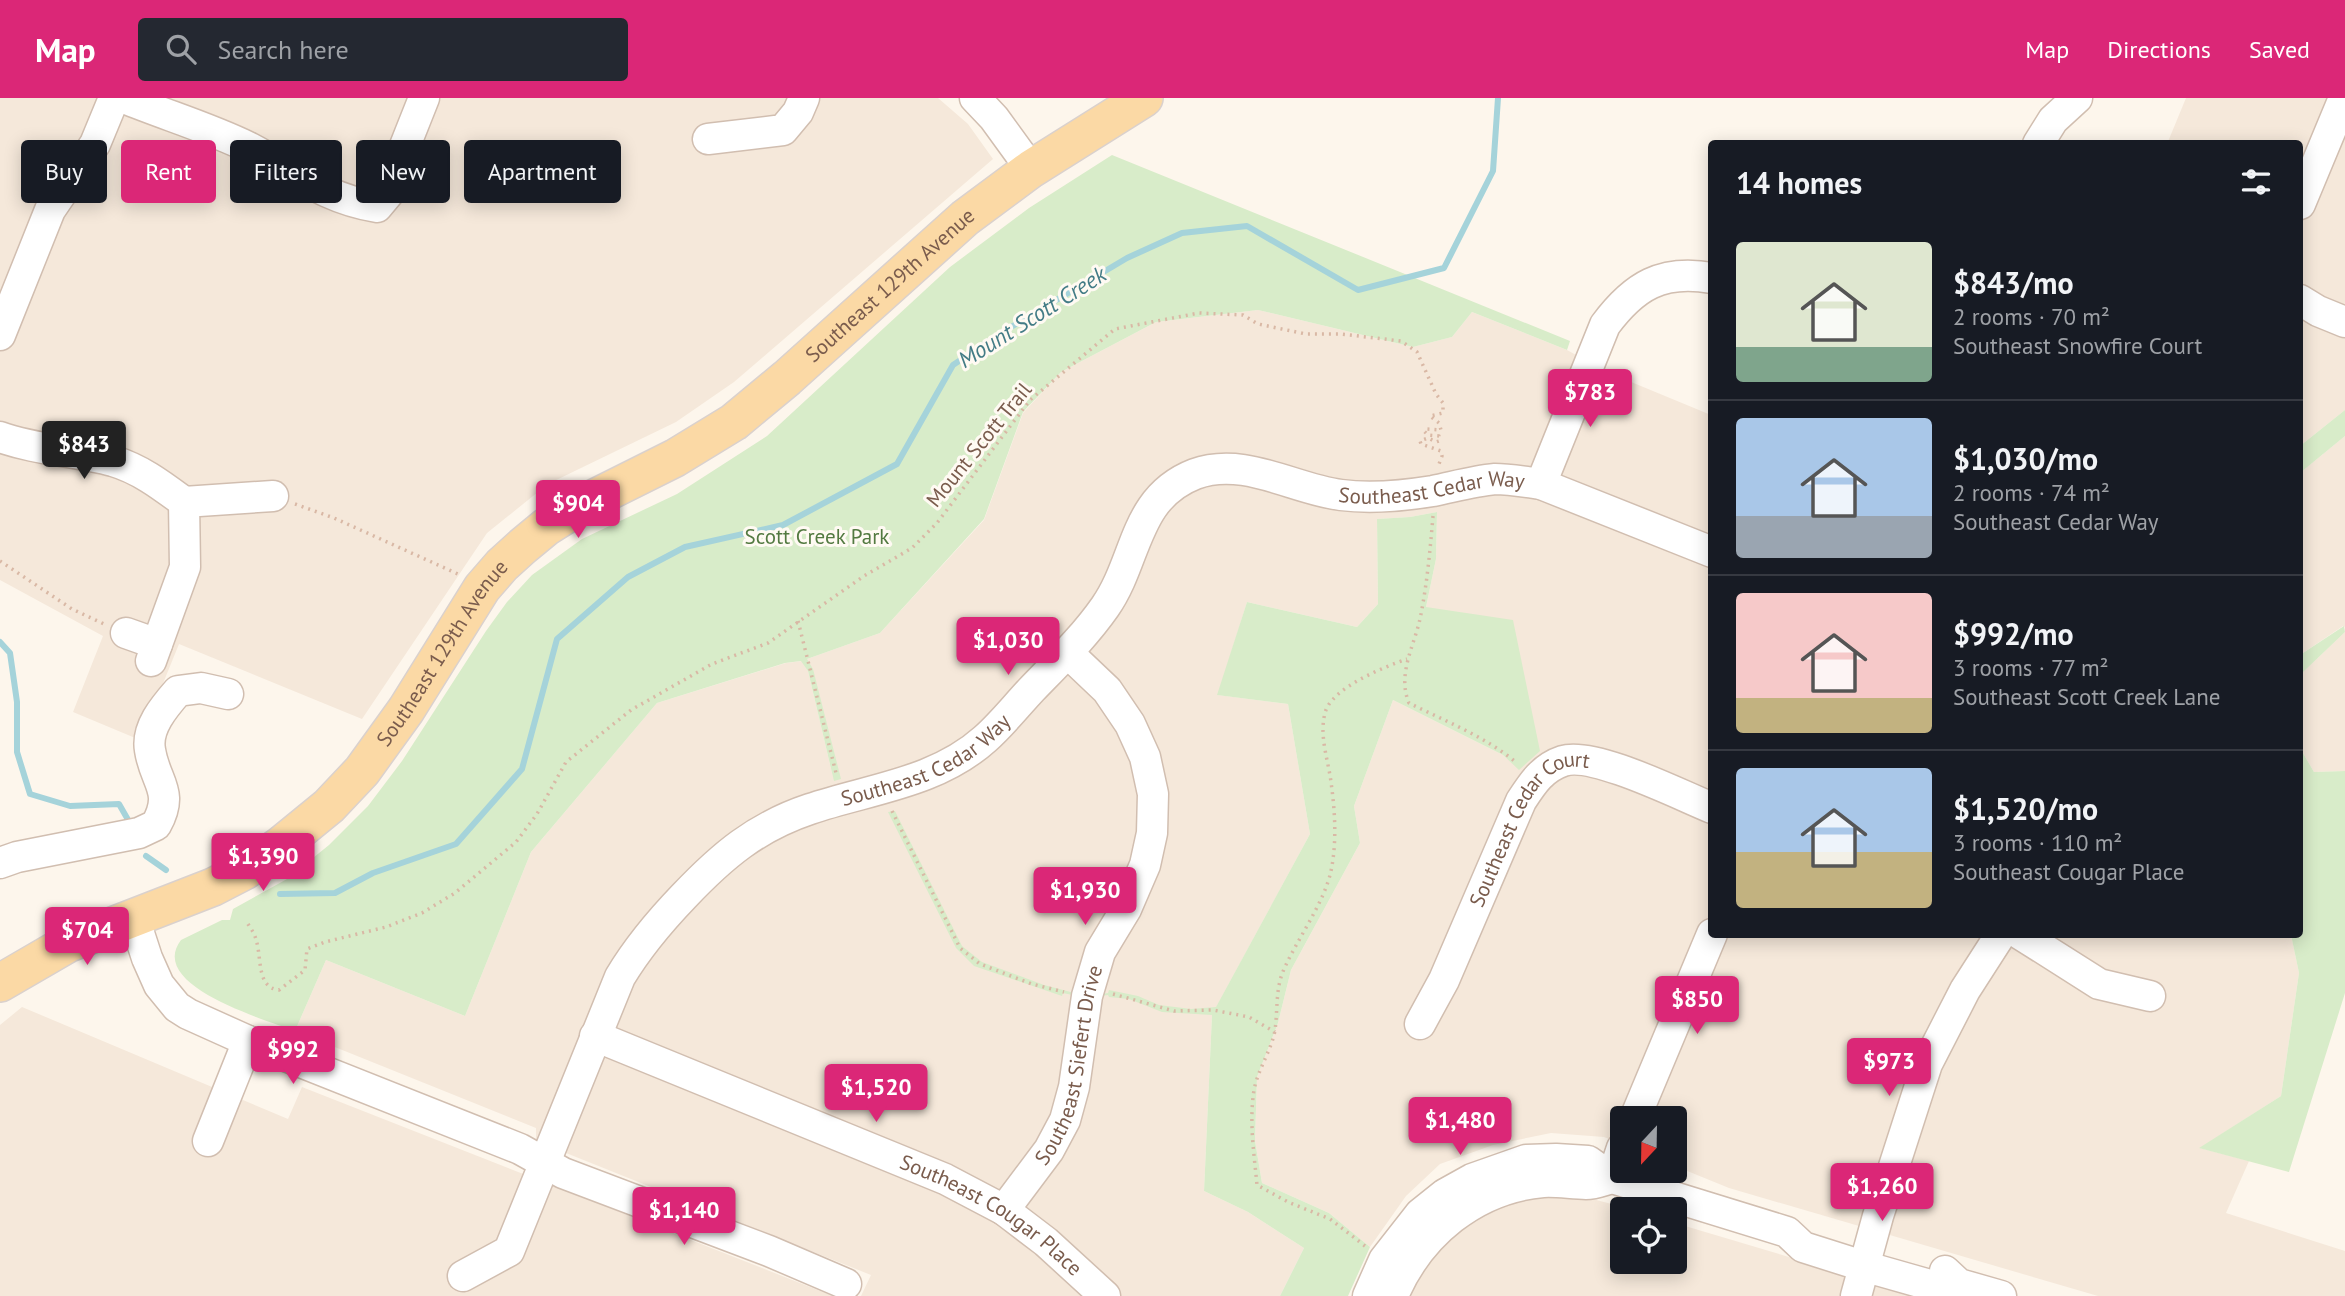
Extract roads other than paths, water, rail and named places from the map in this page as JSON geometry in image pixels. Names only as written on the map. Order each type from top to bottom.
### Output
[{"type":"main road","name":"Southeast 129th Avenue","points":[[0,983],[52,951],[204,891],[244,871],[280,846],[330,806],[362,771],[392,730],[470,606],[502,565],[546,527],[571,510],[675,458],[734,422],[787,378],[965,218],[1031,169],[1144,98]]},
{"type":"street","points":[[0,335],[50,210],[95,144],[114,98]]},
{"type":"street","points":[[124,98],[250,149],[314,187],[354,203],[377,207],[391,189],[395,171],[424,98]]},
{"type":"street","points":[[708,139],[783,130],[798,112],[804,98]]},
{"type":"street","points":[[975,98],[994,118],[1031,169]]},
{"type":"street","points":[[2040,140],[2053,120],[2077,98]]},
{"type":"street","points":[[2303,197],[2344,98]]},
{"type":"street","points":[[1541,484],[1605,325],[1621,303],[1640,287],[1667,277],[1693,275],[1708,277]]},
{"type":"street","points":[[2303,302],[2345,322]]},
{"type":"street","points":[[0,437],[32,446],[114,461],[151,477],[184,502],[273,496]]},
{"type":"street","name":"Southeast Cedar Way","points":[[463,1276],[509,1251],[620,977],[653,929],[718,860],[743,841],[808,809],[930,774],[984,740],[1068,652],[1104,608],[1120,583],[1145,518],[1157,499],[1176,483],[1198,473],[1223,469],[1249,471],[1312,490],[1382,497],[1496,479],[1541,484],[1708,550]]},
{"type":"street","points":[[126,633],[154,652],[185,567],[184,502]]},
{"type":"street","name":"Southeast Siefert Drive","points":[[1004,1210],[1049,1150],[1065,1119],[1074,1087],[1087,996],[1100,952],[1126,909],[1145,865],[1152,833],[1153,794],[1145,757],[1130,724],[1107,690],[1068,652]]},
{"type":"street","points":[[0,863],[17,857],[139,833],[156,825],[165,805],[164,792],[149,749],[157,720],[178,691],[201,688],[228,694]]},
{"type":"street","name":"Southeast Cedar Court","points":[[1420,1024],[1444,980],[1521,801],[1535,779],[1564,760],[1581,759],[1601,763],[1708,806]]},
{"type":"street","points":[[134,918],[152,971],[167,997],[188,1014],[248,1041],[520,1149],[598,1187],[769,1251],[846,1284]]},
{"type":"street","points":[[1640,1106],[1710,938]]},
{"type":"street","points":[[1856,1296],[1866,1256],[1927,1064],[1965,990],[1998,938]]},
{"type":"street","points":[[2026,938],[2099,984],[2150,996]]},
{"type":"street","name":"Southeast Cougar Place","points":[[594,1036],[945,1180],[1004,1210],[1046,1242],[1105,1296]]},
{"type":"street","points":[[208,1142],[248,1041]]},
{"type":"street","points":[[1368,1296],[1384,1260],[1420,1214],[1445,1194],[1472,1179],[1526,1160],[1556,1159],[1588,1161],[1610,1177]]},
{"type":"street","points":[[1393,1296],[1402,1275],[1418,1250],[1441,1226],[1467,1207],[1524,1185],[1546,1182],[1589,1184],[1610,1179]]},
{"type":"street","points":[[1628,1183],[1787,1232],[1806,1227],[1866,1256],[1941,1267],[1959,1284],[2001,1296]]},
{"type":"waterway","name":"Mount Scott Creek","points":[[280,894],[335,893],[373,873],[456,844],[522,769],[557,639],[628,577],[685,547],[783,525],[897,464],[953,365],[1001,333],[1127,258],[1182,233],[1247,226],[1358,290],[1444,268],[1493,171],[1498,98]]},
{"type":"waterway","name":"Mount Scott Creek","points":[[0,642],[10,653],[17,702],[17,752],[30,794],[70,806],[119,804],[131,825]]},
{"type":"waterway","name":"Mount Scott Creek","points":[[146,856],[166,870]]},
{"type":"park label","name":"Scott Creek Park","points":[[817,537]]}]
